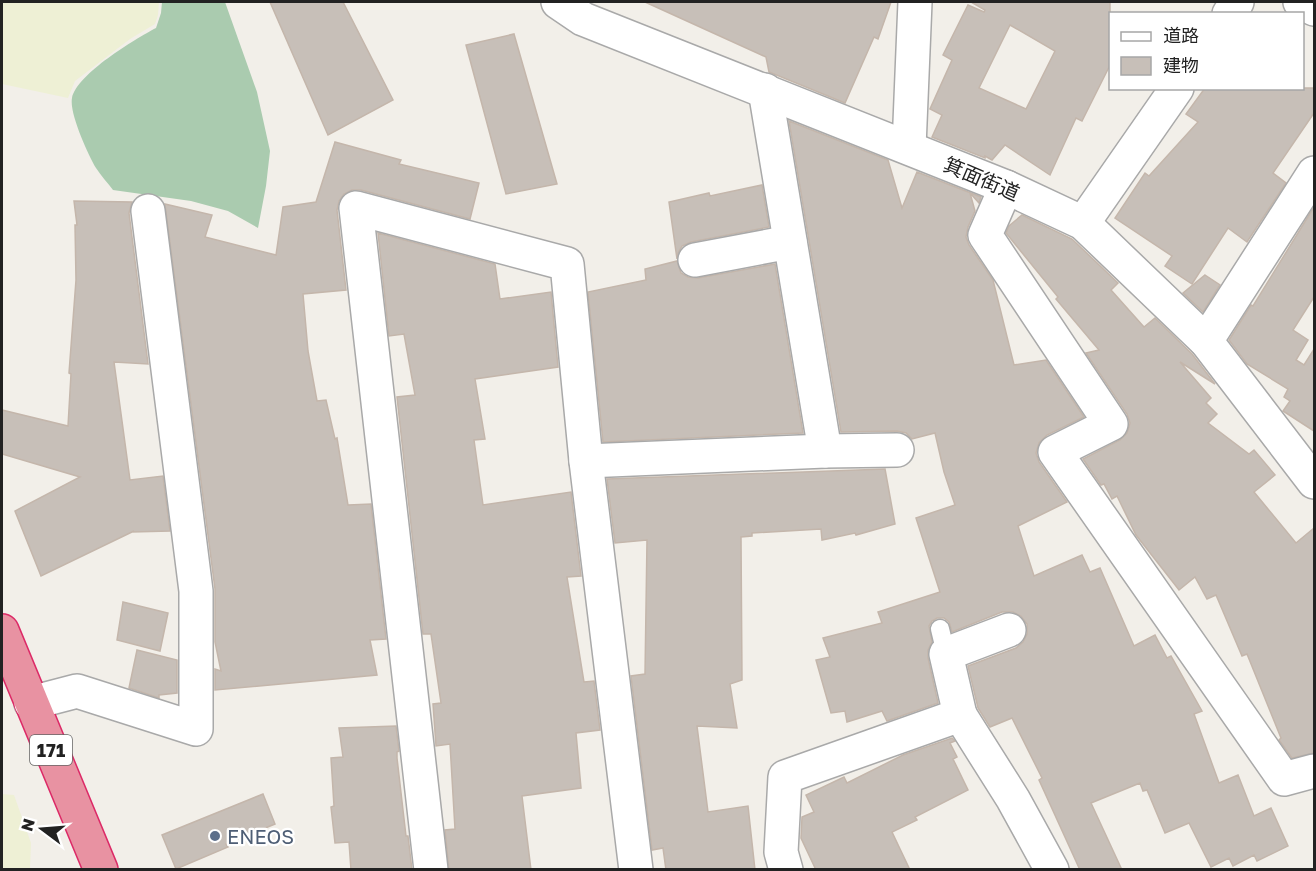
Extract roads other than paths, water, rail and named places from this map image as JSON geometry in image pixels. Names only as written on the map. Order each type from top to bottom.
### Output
[{"type":"highway","name":"171","points":[[2,631],[101,870]]},
{"type":"street","name":"箕面街道","points":[[558,2],[583,19],[909,147],[1006,187],[1083,223],[1206,341],[1314,482]]},
{"type":"street","points":[[909,147],[915,2]]},
{"type":"street","points":[[1300,2],[1314,9]]},
{"type":"street","points":[[765,90],[825,451]]},
{"type":"street","points":[[1083,223],[1176,90]]},
{"type":"street","points":[[1206,341],[1314,173]]},
{"type":"street","points":[[1006,187],[985,235],[1111,424],[1054,452],[1284,779],[1314,771]]},
{"type":"street","points":[[431,870],[356,208],[567,264],[586,461],[636,870]]},
{"type":"street","points":[[31,703],[77,691],[196,729],[196,591],[148,212]]},
{"type":"street","points":[[694,260],[790,242]]},
{"type":"street","points":[[586,461],[897,450]]},
{"type":"street","points":[[1009,630],[943,641],[960,715],[1013,799],[1052,870]]},
{"type":"street","points":[[786,870],[781,852],[785,777],[960,715]]},
{"type":"place","name":"ENEOS","points":[[215,836]]}]
